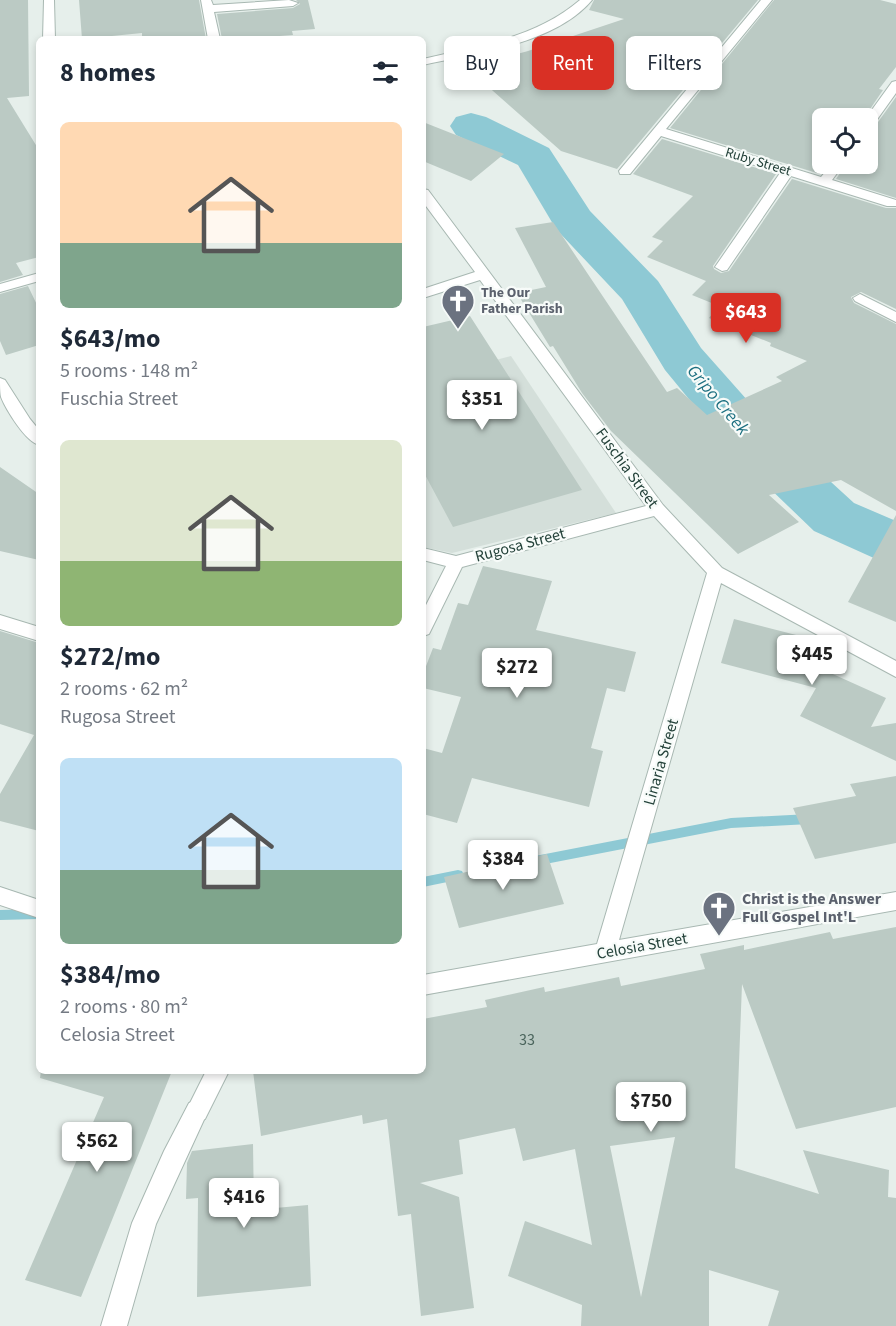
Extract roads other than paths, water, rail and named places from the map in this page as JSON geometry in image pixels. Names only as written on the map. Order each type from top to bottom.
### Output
[{"type":"street","points":[[49,0],[49,36]]},
{"type":"street","points":[[426,61],[534,33],[559,23],[587,0]]},
{"type":"street","points":[[625,171],[767,0]]},
{"type":"street","points":[[213,36],[207,5],[293,3]]},
{"type":"street","points":[[878,109],[896,85]]},
{"type":"street","name":"Ruby Street","points":[[658,131],[892,203]]},
{"type":"street","points":[[722,267],[788,171]]},
{"type":"street","points":[[824,182],[830,174]]},
{"type":"street","name":"Fuschia Street","points":[[426,197],[657,509],[716,572],[896,670]]},
{"type":"street","points":[[426,293],[484,274]]},
{"type":"street","points":[[0,288],[36,278]]},
{"type":"street","points":[[860,298],[896,318]]},
{"type":"street","points":[[0,383],[32,420]]},
{"type":"street","name":"Rugosa Street","points":[[426,623],[456,562],[657,509]]},
{"type":"street","points":[[426,555],[456,562]]},
{"type":"street","name":"Linaria Street","points":[[605,953],[716,572]]},
{"type":"street","points":[[0,622],[36,633]]},
{"type":"street","points":[[0,896],[36,908]]},
{"type":"street","name":"Celosia Street","points":[[426,984],[896,901]]},
{"type":"street","points":[[114,1326],[144,1223],[172,1159],[216,1074]]},
{"type":"waterway","name":"Gripo Creek","points":[[471,126],[534,157],[572,219],[641,291],[683,359],[754,442],[834,517],[896,544]]},
{"type":"waterway","points":[[535,861],[731,823],[810,819]]},
{"type":"waterway","points":[[426,881],[458,875]]},
{"type":"waterway","points":[[0,915],[36,914]]},
{"type":"place","name":"The Our Father Parish","points":[[458,330]]},
{"type":"place","name":"Christ is the Answer Full Gospel Int'L","points":[[719,937]]}]
